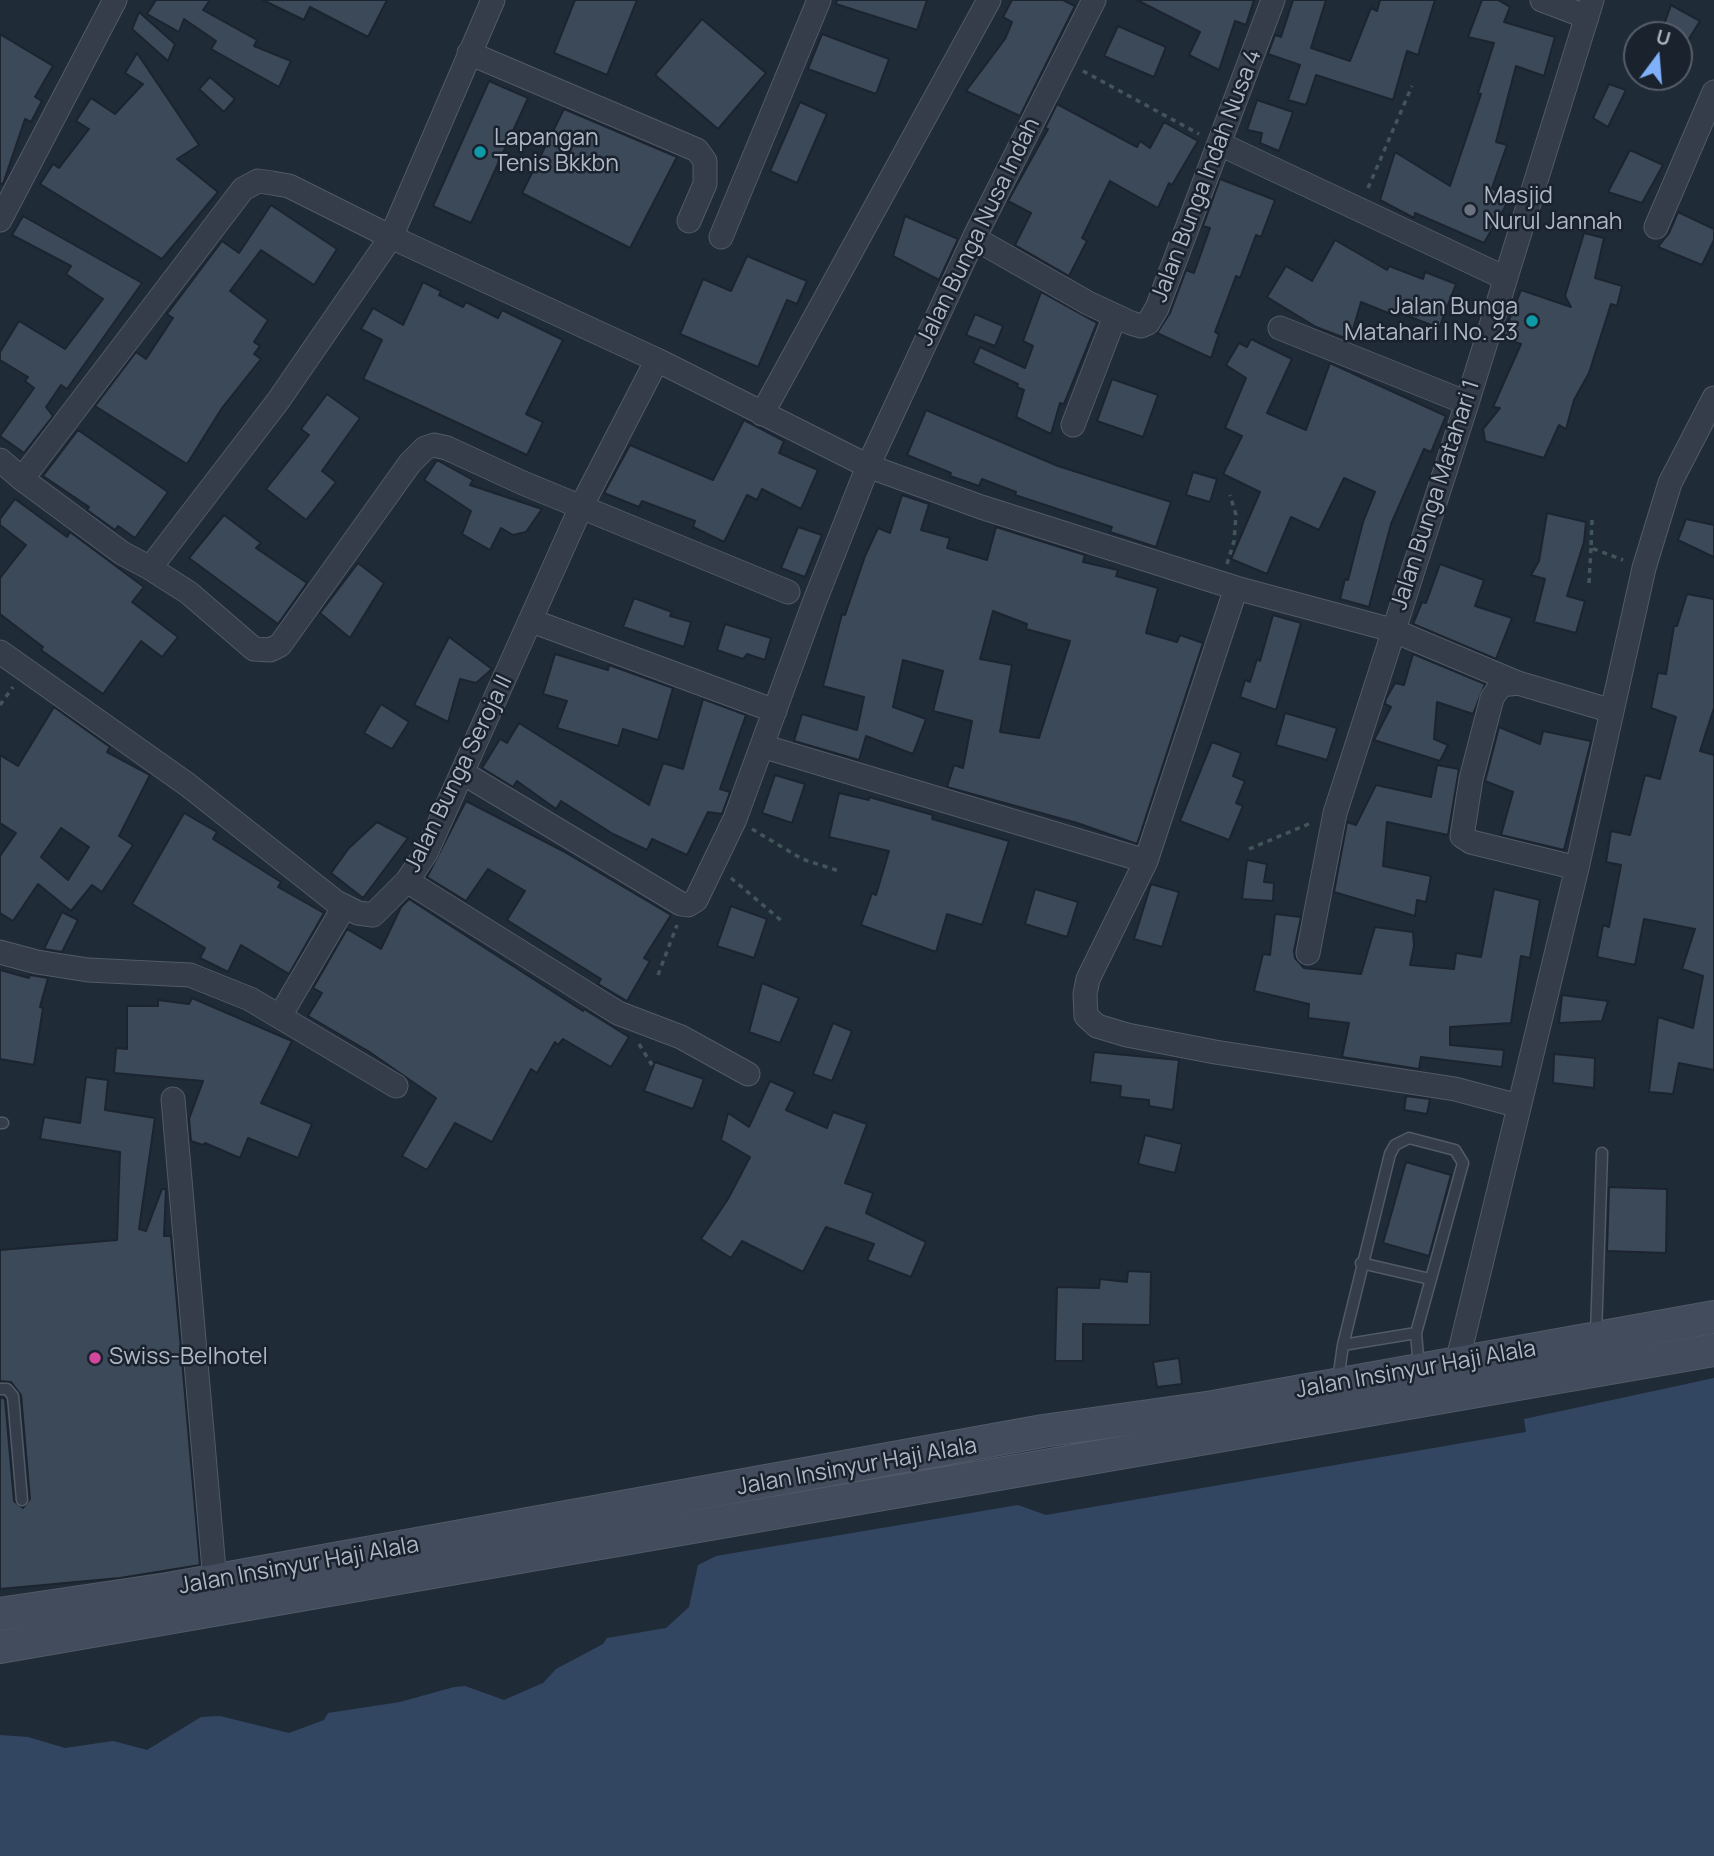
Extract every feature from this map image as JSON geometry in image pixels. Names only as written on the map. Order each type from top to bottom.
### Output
[{"type":"main road","name":"Jalan Insinyur Haji Alala","points":[[0,1614],[215,1581],[1043,1431],[1213,1407],[1419,1368],[1714,1318]]},
{"type":"main road","name":"Jalan Insinyur Haji Alala","points":[[0,1647],[1714,1350]]},
{"type":"street","points":[[0,220],[115,0]]},
{"type":"street","points":[[150,568],[278,401],[391,237],[493,0]]},
{"type":"street","points":[[721,237],[819,0]]},
{"type":"street","points":[[762,414],[989,0]]},
{"type":"street","name":"Jalan Bunga Nusa Indah","points":[[685,906],[693,903],[699,895],[735,819],[868,466],[974,238],[1094,0]]},
{"type":"street","name":"Jalan Bunga Indah Nusa 4","points":[[974,238],[1115,316],[1141,326],[1152,320],[1273,0]]},
{"type":"street","points":[[1542,0],[1589,9]]},
{"type":"street","name":"Jalan Bunga Matahari 1","points":[[1308,953],[1335,813],[1467,403],[1589,9]]},
{"type":"street","points":[[469,53],[697,150],[705,161],[705,184],[689,220]]},
{"type":"street","points":[[1656,227],[1714,92]]},
{"type":"street","points":[[1220,144],[1505,278]]},
{"type":"street","points":[[22,479],[249,184],[258,181],[289,186],[391,237],[657,360],[868,466],[981,507],[1229,585],[1392,630],[1518,682],[1612,711]]},
{"type":"street","points":[[1073,425],[1115,316]]},
{"type":"street","points":[[1280,328],[1467,403]]},
{"type":"street","name":"Jalan Bunga Seroja II","points":[[0,652],[178,777],[344,906],[358,914],[373,915],[407,881],[426,853],[581,507],[657,360]]},
{"type":"street","points":[[1457,1363],[1577,868],[1644,568],[1670,483],[1714,398]]},
{"type":"street","points":[[0,460],[111,545],[190,593],[247,645],[262,651],[280,645],[410,463],[425,448],[447,447],[581,507],[788,592]]},
{"type":"street","points":[[1229,585],[1146,861],[1088,979],[1084,1006],[1086,1016],[1092,1024],[1127,1035],[1215,1052],[1455,1089],[1519,1105]]},
{"type":"street","points":[[532,621],[775,711]]},
{"type":"street","points":[[1518,682],[1501,685],[1492,698],[1471,779],[1462,836],[1471,842],[1577,868]]},
{"type":"street","points":[[762,746],[1146,861]]},
{"type":"street","points":[[463,773],[685,906]]},
{"type":"street","points":[[407,881],[618,1013],[662,1028],[748,1074]]},
{"type":"street","points":[[280,1016],[344,906]]},
{"type":"street","points":[[0,952],[37,962],[88,970],[190,975],[250,999],[396,1086]]},
{"type":"street","points":[[173,1098],[215,1581]]},
{"type":"lane","points":[[1337,1383],[1361,1263],[1390,1154],[1395,1144],[1409,1138],[1455,1150],[1462,1159],[1416,1333],[1419,1368]]},
{"type":"lane","points":[[1596,1338],[1602,1153]]},
{"type":"lane","points":[[1361,1263],[1430,1279]]},
{"type":"lane","points":[[1343,1345],[1416,1333]]},
{"type":"lane","points":[[0,1390],[7,1389],[13,1396],[22,1500]]},
{"type":"path","points":[[1063,60],[1156,113],[1220,144]]},
{"type":"path","points":[[1359,209],[1412,86]]},
{"type":"path","points":[[1229,585],[1236,515],[1230,495]]},
{"type":"path","points":[[1589,583],[1592,520]]},
{"type":"path","points":[[1591,548],[1644,568]]},
{"type":"path","points":[[1249,849],[1335,813]]},
{"type":"path","points":[[735,819],[802,859],[839,870]]},
{"type":"path","points":[[714,863],[783,922]]},
{"type":"path","points":[[658,975],[685,906]]},
{"type":"water","points":[[1714,1378],[1714,1856],[0,1856],[0,1735],[28,1737],[65,1748],[113,1741],[147,1750],[201,1717],[220,1716],[289,1733],[324,1720],[328,1713],[400,1702],[454,1687],[465,1686],[504,1700],[543,1683],[556,1669],[603,1644],[607,1638],[666,1628],[689,1607],[698,1565],[716,1556],[1018,1505],[1046,1515],[1526,1432],[1524,1419]]},
{"type":"building","points":[[156,0],[210,0],[203,10],[257,40],[254,46],[291,61],[279,87],[211,49],[216,41],[184,19],[179,32],[147,14]]},
{"type":"building","points":[[263,0],[387,0],[368,37],[310,7],[304,20]]},
{"type":"building","points":[[575,0],[637,0],[607,75],[554,53]]},
{"type":"building","points":[[837,0],[927,0],[917,30],[836,4]]},
{"type":"building","points":[[1012,0],[1063,0],[1075,6],[1020,116],[966,91],[1005,39],[1012,22],[1003,17]]},
{"type":"building","points":[[1137,0],[1254,0],[1246,25],[1235,21],[1219,70],[1189,55],[1200,32]]},
{"type":"building","points":[[1293,0],[1326,0],[1311,48],[1350,61],[1371,8],[1377,11],[1380,0],[1435,0],[1418,55],[1407,51],[1393,100],[1316,75],[1306,105],[1288,100],[1300,65],[1268,54],[1275,35],[1281,37]]},
{"type":"building","points":[[1482,0],[1498,0],[1510,7],[1504,22],[1555,37],[1544,76],[1516,66],[1496,142],[1507,145],[1492,188],[1509,200],[1484,243],[1415,213],[1414,218],[1380,200],[1395,152],[1450,186],[1481,94],[1478,93],[1494,43],[1468,37]]},
{"type":"building","points":[[1671,5],[1700,21],[1693,32],[1693,21],[1665,21]]},
{"type":"building","points":[[139,12],[175,44],[168,61],[132,29]]},
{"type":"building","points":[[702,19],[766,73],[718,129],[655,75]]},
{"type":"building","points":[[1118,26],[1166,47],[1154,77],[1104,56]]},
{"type":"building","points":[[0,34],[53,66],[35,97],[42,101],[31,122],[25,119],[3,184],[0,183]]},
{"type":"building","points":[[822,34],[889,59],[876,94],[808,69]]},
{"type":"building","points":[[137,53],[199,145],[177,159],[218,192],[162,259],[40,184],[53,164],[59,168],[89,129],[76,121],[91,98],[115,114],[143,84],[125,73]]},
{"type":"building","points":[[210,77],[235,99],[224,112],[199,89]]},
{"type":"building","name":"Lapangan Tenis Bkkbn","points":[[489,81],[528,98],[471,223],[433,206]]},
{"type":"building","points":[[1609,84],[1626,91],[1608,127],[1593,118]]},
{"type":"building","points":[[1257,100],[1293,112],[1279,151],[1260,143],[1262,133],[1247,130]]},
{"type":"building","points":[[800,102],[827,114],[797,183],[770,171]]},
{"type":"building","points":[[1057,104],[1137,147],[1140,141],[1150,148],[1164,122],[1198,141],[1172,185],[1169,183],[1158,208],[1110,181],[1082,238],[1087,241],[1069,276],[1015,245],[1031,213],[1008,201],[1048,129],[1045,128]]},
{"type":"building","points":[[564,109],[677,157],[630,248],[522,193]]},
{"type":"building","points":[[1630,150],[1663,165],[1642,203],[1608,192]]},
{"type":"building","points":[[1220,179],[1275,200],[1261,237],[1256,235],[1240,278],[1236,276],[1215,332],[1219,334],[1211,358],[1157,333],[1170,313],[1186,270],[1194,273],[1210,228],[1203,226]]},
{"type":"building","points":[[271,205],[337,249],[314,285],[261,250],[230,291],[268,320],[254,342],[260,346],[254,354],[261,359],[222,408],[187,464],[95,406],[136,352],[146,359],[173,318],[167,314],[222,241],[239,253]]},
{"type":"building","points":[[1678,212],[1714,229],[1714,240],[1702,265],[1658,247],[1669,233]]},
{"type":"building","points":[[23,216],[142,283],[67,389],[61,385],[46,407],[53,416],[24,453],[0,436],[34,388],[25,381],[28,377],[0,360],[0,352],[19,321],[65,349],[103,299],[66,274],[71,266],[12,235]]},
{"type":"building","points":[[905,216],[958,239],[939,280],[893,256]]},
{"type":"building","points":[[1584,233],[1604,238],[1595,278],[1622,286],[1617,306],[1611,304],[1589,373],[1574,400],[1566,429],[1559,425],[1544,458],[1485,441],[1483,429],[1500,408],[1493,407],[1521,344],[1502,338],[1521,290],[1571,307],[1565,296]]},
{"type":"building","points":[[1335,240],[1387,270],[1389,266],[1423,279],[1425,272],[1456,284],[1439,328],[1400,313],[1398,317],[1361,302],[1350,340],[1316,327],[1267,297],[1286,266],[1312,281]]},
{"type":"building","points":[[747,256],[807,281],[797,304],[787,300],[758,367],[680,334],[703,279],[731,291]]},
{"type":"building","points":[[423,282],[441,291],[439,295],[463,307],[466,302],[498,318],[502,310],[563,340],[526,414],[543,422],[527,455],[363,379],[382,340],[361,329],[373,308],[403,325]]},
{"type":"building","points":[[1041,292],[1097,323],[1064,404],[1060,403],[1051,434],[1016,417],[1024,390],[1017,387],[1018,384],[973,363],[980,347],[1025,368],[1033,346],[1023,341]]},
{"type":"building","points":[[975,314],[1003,326],[995,346],[966,335]]},
{"type":"building","points":[[1251,339],[1292,359],[1267,413],[1306,430],[1330,363],[1446,416],[1431,452],[1424,449],[1391,524],[1369,607],[1340,599],[1375,492],[1344,478],[1319,530],[1291,517],[1267,574],[1231,559],[1260,492],[1223,474],[1242,436],[1225,428],[1246,378],[1226,365],[1239,343],[1247,347]]},
{"type":"building","points":[[1112,379],[1158,395],[1143,437],[1097,421]]},
{"type":"building","points":[[327,394],[360,418],[322,471],[336,482],[306,520],[266,489],[309,435],[301,429]]},
{"type":"building","points":[[926,410],[1058,466],[1171,502],[1156,547],[1110,532],[1112,527],[1015,495],[1016,492],[982,479],[979,486],[950,476],[951,473],[907,455]]},
{"type":"building","points":[[744,420],[784,441],[779,453],[818,470],[801,509],[762,489],[757,500],[747,495],[724,542],[693,527],[695,521],[642,501],[639,507],[604,493],[630,445],[713,480]]},
{"type":"building","points":[[78,430],[168,492],[135,538],[118,526],[115,530],[87,510],[89,507],[43,476]]},
{"type":"building","points":[[437,460],[473,480],[470,485],[542,509],[526,532],[513,535],[501,528],[490,550],[462,534],[471,511],[424,480]]},
{"type":"building","points":[[1193,472],[1217,479],[1210,502],[1186,495]]},
{"type":"building","points":[[902,495],[929,504],[921,530],[950,538],[947,548],[987,560],[996,527],[1085,555],[1083,562],[1118,570],[1116,576],[1158,588],[1146,633],[1177,642],[1180,635],[1203,643],[1137,844],[1077,823],[947,787],[954,765],[963,768],[972,721],[933,711],[943,671],[903,660],[893,707],[926,719],[913,754],[866,736],[859,760],[794,741],[802,714],[857,730],[864,697],[823,686],[842,614],[845,615],[865,556],[878,528],[890,533]],"holes":[[[993,611],[1027,624],[1026,629],[1070,641],[1039,738],[1000,732],[1012,665],[980,659]]]},
{"type":"building","points":[[15,499],[67,537],[70,532],[144,587],[132,602],[178,637],[162,657],[141,641],[103,694],[41,650],[43,647],[0,614],[0,578],[26,545],[0,525],[0,519]]},
{"type":"building","points":[[1547,513],[1586,522],[1584,542],[1567,596],[1585,601],[1576,633],[1534,622],[1545,579],[1531,575],[1539,561]]},
{"type":"building","points":[[224,515],[261,543],[256,548],[307,583],[278,624],[189,558]]},
{"type":"building","points":[[1686,519],[1714,525],[1714,557],[1678,540]]},
{"type":"building","points":[[798,527],[822,535],[805,577],[781,568]]},
{"type":"building","points":[[358,563],[384,583],[350,638],[320,613]]},
{"type":"building","points":[[1440,564],[1484,580],[1475,606],[1512,618],[1496,659],[1413,624],[1422,602],[1426,603]]},
{"type":"building","points":[[1687,594],[1714,599],[1714,708],[1700,751],[1714,755],[1714,1070],[1679,1063],[1673,1094],[1649,1092],[1658,1017],[1693,1028],[1703,976],[1682,969],[1695,929],[1644,919],[1635,965],[1597,957],[1603,925],[1609,927],[1621,865],[1606,862],[1611,831],[1630,835],[1645,775],[1660,779],[1676,717],[1651,708],[1658,673],[1666,674],[1674,626],[1677,626]]},
{"type":"building","points":[[634,598],[672,612],[670,616],[691,622],[684,647],[623,627]]},
{"type":"building","points":[[1273,615],[1301,623],[1276,710],[1240,697],[1245,680],[1250,682],[1257,659],[1260,661]]},
{"type":"building","points":[[725,624],[771,638],[765,660],[747,654],[743,659],[717,650]]},
{"type":"building","points":[[449,637],[492,669],[476,683],[460,679],[448,722],[414,705]]},
{"type":"building","points":[[555,654],[608,670],[609,665],[673,688],[658,740],[623,729],[618,746],[557,728],[567,701],[543,694]]},
{"type":"building","points":[[1413,654],[1485,684],[1473,714],[1437,702],[1434,739],[1448,745],[1440,761],[1374,740],[1391,707],[1385,704],[1386,699],[1395,683],[1404,685]]},
{"type":"building","points":[[703,699],[746,715],[720,789],[730,792],[722,814],[708,812],[687,855],[652,839],[647,850],[613,834],[561,801],[556,809],[517,781],[513,787],[482,768],[500,739],[507,743],[519,723],[649,805],[663,763],[683,769]]},
{"type":"building","points":[[381,704],[409,722],[392,749],[364,733]]},
{"type":"building","points":[[54,707],[110,747],[107,752],[150,775],[119,836],[133,845],[102,892],[92,885],[71,911],[38,884],[13,921],[0,913],[0,856],[16,833],[0,823],[0,755],[18,766]],"holes":[[[61,828],[89,847],[68,880],[41,857]]]},
{"type":"building","points":[[1285,713],[1337,728],[1327,760],[1276,745]]},
{"type":"building","points":[[1499,727],[1540,744],[1543,731],[1591,741],[1564,850],[1501,835],[1513,792],[1485,781]]},
{"type":"building","points":[[1212,742],[1241,753],[1233,776],[1245,781],[1236,803],[1243,806],[1229,840],[1180,821]]},
{"type":"building","points":[[1437,765],[1459,769],[1448,835],[1387,822],[1383,866],[1431,876],[1426,902],[1417,900],[1415,916],[1334,892],[1347,822],[1356,825],[1376,785],[1431,797]]},
{"type":"building","points":[[775,775],[805,784],[792,823],[762,813]]},
{"type":"building","points":[[839,793],[869,800],[869,797],[933,815],[932,819],[1009,841],[982,925],[947,914],[936,952],[861,925],[872,893],[876,895],[889,851],[829,837]]},
{"type":"building","points":[[466,801],[563,851],[671,915],[644,958],[650,961],[627,1001],[598,984],[601,979],[507,920],[525,891],[488,869],[466,901],[427,877]]},
{"type":"building","points":[[184,813],[217,832],[213,839],[281,882],[278,887],[324,913],[289,974],[241,945],[228,972],[200,958],[205,948],[132,904]]},
{"type":"building","points":[[377,822],[408,838],[363,898],[331,873],[349,848]]},
{"type":"building","points":[[1247,860],[1267,864],[1264,882],[1274,883],[1273,901],[1242,899]]},
{"type":"building","points":[[1151,884],[1179,892],[1162,947],[1134,939]]},
{"type":"building","points":[[1035,889],[1078,902],[1067,937],[1025,924]]},
{"type":"building","points":[[1494,889],[1540,900],[1530,958],[1521,956],[1511,1023],[1450,1027],[1450,1045],[1504,1050],[1502,1067],[1421,1057],[1419,1069],[1342,1057],[1349,1023],[1308,1018],[1309,1004],[1254,991],[1263,954],[1270,955],[1275,914],[1301,917],[1294,951],[1295,958],[1304,968],[1361,974],[1375,927],[1413,932],[1414,946],[1410,965],[1454,969],[1456,953],[1481,957]]},
{"type":"building","points":[[409,899],[583,1011],[584,1009],[629,1037],[611,1067],[563,1039],[558,1045],[555,1042],[537,1073],[531,1069],[492,1142],[455,1123],[427,1170],[402,1156],[436,1098],[368,1051],[308,1016],[322,993],[313,988],[347,929],[381,949],[401,907]]},
{"type":"building","points":[[731,906],[767,919],[754,958],[717,946]]},
{"type":"building","points":[[62,912],[78,920],[62,952],[44,949]]},
{"type":"building","points":[[0,970],[29,978],[30,975],[48,978],[40,1007],[43,1008],[34,1065],[0,1059]]},
{"type":"building","points":[[762,983],[799,998],[780,1043],[749,1032]]},
{"type":"building","points":[[1562,995],[1608,1001],[1602,1021],[1559,1023]]},
{"type":"building","points":[[192,998],[292,1041],[261,1103],[312,1124],[298,1158],[248,1138],[240,1158],[205,1143],[203,1145],[191,1141],[189,1119],[203,1081],[114,1073],[116,1048],[127,1049],[127,1006],[158,1006],[158,1000],[189,1004]]},
{"type":"building","points":[[833,1023],[852,1031],[832,1081],[813,1074]]},
{"type":"building","points":[[1094,1052],[1179,1060],[1173,1110],[1149,1106],[1149,1100],[1120,1097],[1121,1086],[1090,1082]]},
{"type":"building","points":[[1554,1054],[1595,1058],[1594,1088],[1553,1083]]},
{"type":"building","points":[[655,1062],[704,1079],[693,1109],[644,1091]]},
{"type":"building","name":"Swiss-Belhotel","points":[[86,1077],[108,1080],[105,1110],[155,1118],[139,1229],[146,1231],[162,1189],[166,1189],[164,1236],[171,1236],[200,1565],[120,1578],[0,1589],[0,1397],[5,1399],[14,1501],[23,1508],[30,1499],[21,1395],[11,1382],[0,1381],[0,1250],[117,1240],[120,1152],[40,1139],[44,1117],[80,1123]]},
{"type":"building","points":[[770,1081],[795,1092],[786,1110],[827,1128],[833,1112],[867,1124],[845,1183],[873,1193],[866,1213],[926,1242],[911,1277],[867,1260],[874,1244],[826,1227],[803,1272],[742,1241],[731,1258],[701,1239],[728,1199],[750,1157],[721,1140],[728,1113],[749,1127]]},
{"type":"building","points":[[1406,1096],[1430,1099],[1427,1114],[1404,1110]]},
{"type":"building","points":[[1145,1135],[1182,1144],[1175,1173],[1138,1164]]},
{"type":"building","points":[[1406,1162],[1451,1175],[1429,1256],[1383,1243]]},
{"type":"building","points":[[1609,1187],[1667,1189],[1666,1253],[1607,1251]]},
{"type":"building","points":[[1128,1271],[1151,1272],[1150,1325],[1083,1324],[1083,1361],[1055,1361],[1057,1287],[1099,1288],[1100,1279],[1127,1282]]},
{"type":"building","points":[[1179,1358],[1182,1384],[1157,1387],[1153,1362]]},
{"type":"place","name":"Lapangan Tenis Bkkbn","points":[[480,152]]},
{"type":"place","name":"Masjid Nurul Jannah","points":[[1470,210]]},
{"type":"place","name":"Jalan Bunga Matahari I No. 23","points":[[1532,321]]},
{"type":"place","name":"Swiss-Belhotel","points":[[95,1358]]}]
